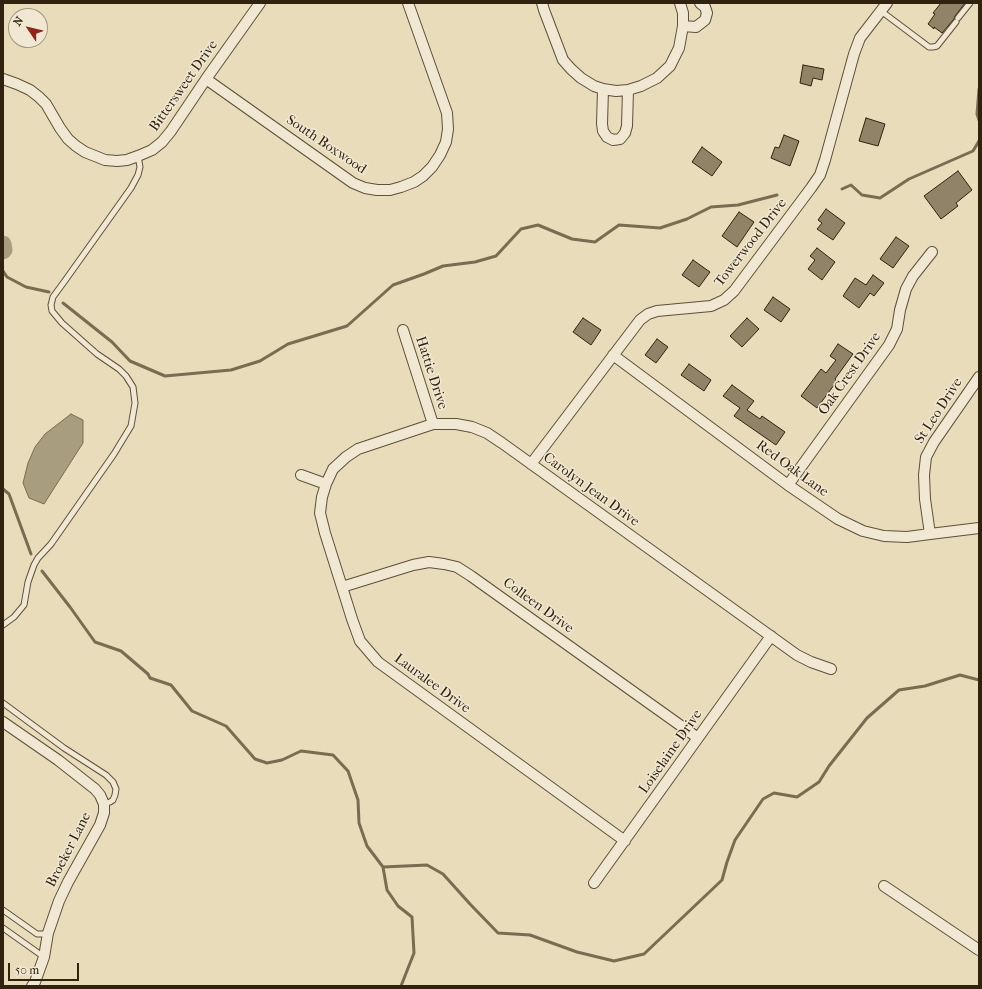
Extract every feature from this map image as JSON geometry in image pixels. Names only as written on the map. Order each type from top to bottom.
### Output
[{"type":"street","name":"Bittersweet Drive","points":[[3,80],[30,90],[39,97],[46,104],[68,139],[85,152],[105,160],[122,160],[138,156],[152,150],[162,142],[171,131],[260,3]]},
{"type":"street","name":"South Boxwood","points":[[206,79],[353,183],[365,188],[377,190],[390,190],[401,187],[414,182],[432,168],[446,142],[448,129],[447,113],[408,3]]},
{"type":"street","points":[[542,3],[563,60],[571,69],[594,86],[616,91],[628,90],[641,86],[657,78],[670,66],[679,48],[683,26],[683,3]]},
{"type":"street","points":[[683,26],[696,26],[705,20],[707,13],[700,3]]},
{"type":"street","name":"Towerwood Drive","points":[[531,464],[640,320],[648,314],[658,311],[711,306],[724,300],[734,291],[820,175],[854,54],[860,38],[884,7]]},
{"type":"street","points":[[603,89],[603,131],[607,138],[613,140],[620,139],[625,133],[627,126],[628,90]]},
{"type":"street","name":"Oak Crest Drive","points":[[788,485],[889,345],[897,329],[900,310],[906,289],[913,276],[932,252]]},
{"type":"street","name":"Hattie Drive","points":[[403,330],[433,424]]},
{"type":"street","name":"Red Oak Lane","points":[[613,355],[788,485],[838,519],[863,531],[884,536],[907,537],[979,528]]},
{"type":"street","name":"St Leo Drive","points":[[930,534],[924,483],[926,457],[934,442],[979,377]]},
{"type":"street","name":"Carolyn Jean Drive","points":[[326,484],[334,469],[346,457],[358,449],[433,424],[456,424],[472,427],[487,433],[797,655],[831,669]]},
{"type":"street","points":[[301,475],[326,484]]},
{"type":"street","name":"Lauralee Drive","points":[[326,484],[322,497],[320,513],[360,641],[378,662],[625,841]]},
{"type":"street","name":"Colleen Drive","points":[[342,587],[413,565],[429,562],[457,568],[478,581],[698,738]]},
{"type":"street","name":"Loiselaine Drive","points":[[594,883],[771,636]]},
{"type":"street","name":"Broeker Lane","points":[[3,722],[58,760],[95,789],[100,795],[104,804],[104,813],[100,825],[59,901],[47,934],[44,957],[35,982],[32,986]]},
{"type":"street","points":[[884,886],[979,950]]},
{"type":"lane","points":[[884,7],[904,28],[929,47],[933,47],[937,46],[970,3]]},
{"type":"lane","points":[[3,624],[14,617],[24,605],[28,582],[38,558],[65,524],[114,454],[131,426],[135,403],[133,387],[126,376],[119,369],[97,354],[62,323],[52,311],[51,305],[53,297],[131,188],[138,175],[140,167],[138,156]]},
{"type":"lane","points":[[3,702],[64,748],[106,775],[113,782],[116,789],[113,800],[104,804]]},
{"type":"lane","points":[[3,910],[37,934],[47,934]]},
{"type":"lane","points":[[3,928],[44,957]]},
{"type":"shaded area","points":[[71,414],[83,420],[83,443],[44,504],[29,498],[23,483],[28,463],[35,447],[45,434]]},
{"type":"building","points":[[941,3],[965,3],[942,33],[928,24],[935,14],[933,13]]},
{"type":"building","points":[[803,65],[824,69],[822,80],[813,78],[811,86],[800,83]]},
{"type":"building","points":[[866,118],[885,124],[878,146],[859,141]]},
{"type":"building","points":[[784,135],[799,141],[790,166],[771,158],[775,147],[779,148]]},
{"type":"building","points":[[702,147],[722,162],[712,176],[692,162]]},
{"type":"building","points":[[958,171],[972,190],[956,203],[958,206],[941,219],[924,196]]},
{"type":"building","points":[[826,209],[845,223],[833,240],[817,229],[822,223],[818,220]]},
{"type":"building","points":[[739,212],[754,222],[737,247],[722,236]]},
{"type":"building","points":[[896,237],[909,246],[893,268],[880,259]]},
{"type":"building","points":[[817,248],[835,262],[822,280],[808,269],[815,260],[810,256]]},
{"type":"building","points":[[693,260],[710,272],[699,287],[682,275]]},
{"type":"building","points":[[873,275],[884,283],[874,296],[870,293],[859,308],[843,296],[855,278],[866,285]]},
{"type":"building","points":[[773,297],[790,309],[781,322],[764,310]]},
{"type":"building","points":[[583,318],[601,330],[591,345],[573,332]]},
{"type":"building","points":[[747,318],[759,329],[742,347],[730,336]]},
{"type":"building","points":[[657,339],[668,347],[656,363],[645,355]]},
{"type":"building","points":[[838,344],[853,354],[835,379],[837,381],[817,408],[801,396],[821,369],[826,373],[836,360],[830,356]]},
{"type":"building","points":[[689,364],[711,380],[704,391],[681,375]]},
{"type":"building","points":[[732,385],[754,401],[747,410],[760,419],[762,416],[785,432],[776,445],[734,416],[740,408],[723,396]]},
{"type":"waterway","points":[[979,89],[977,114],[979,120]]},
{"type":"waterway","points":[[842,189],[851,185],[862,195],[880,198],[909,179],[973,151],[979,141]]},
{"type":"waterway","points":[[63,303],[112,342],[130,361],[165,376],[231,370],[260,361],[288,344],[347,326],[393,285],[443,266],[475,262],[496,256],[521,229],[538,225],[572,239],[595,242],[619,225],[660,228],[687,219],[711,207],[738,205],[777,195]]},
{"type":"waterway","points":[[3,244],[3,251]]},
{"type":"waterway","points":[[3,271],[7,277],[26,287],[49,292]]},
{"type":"waterway","points":[[3,489],[9,494],[31,554]]},
{"type":"waterway","points":[[42,571],[95,642],[121,651],[148,674],[150,678],[171,685],[192,711],[226,726],[255,759],[267,763],[282,760],[301,751],[333,755],[348,771],[358,800],[359,823],[367,846],[383,867],[387,890],[398,906],[412,917],[414,953],[401,986]]},
{"type":"waterway","points":[[383,867],[427,865],[443,874],[498,933],[530,935],[577,952],[614,961],[644,954],[722,880],[735,840],[763,799],[774,793],[797,797],[819,782],[829,766],[867,718],[899,690],[925,686],[960,675],[979,680]]}]
